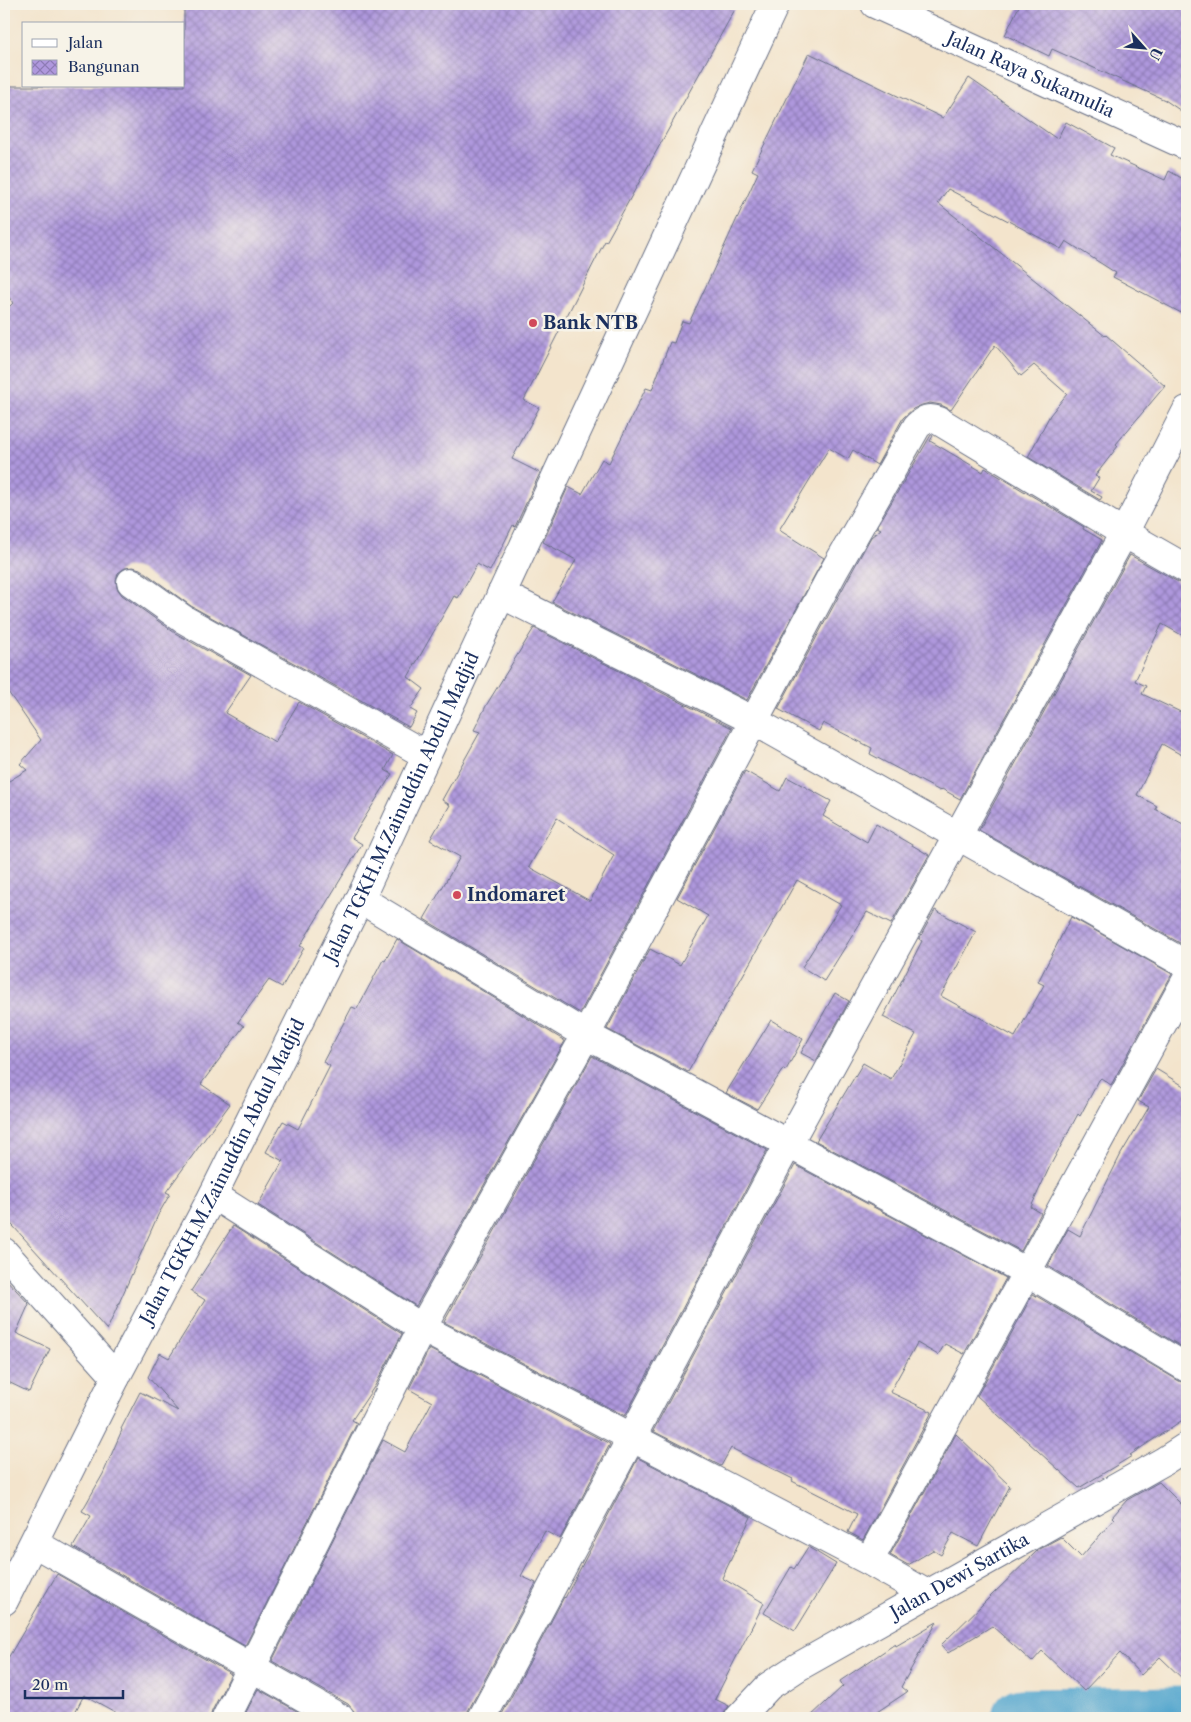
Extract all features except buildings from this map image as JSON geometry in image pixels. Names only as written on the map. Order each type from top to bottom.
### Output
[{"type":"street","name":"Jalan TGKH.M.Zainuddin Abdul Madjid","points":[[4,1601],[116,1377],[213,1195],[360,899],[775,4]]},
{"type":"street","name":"Jalan Raya Sukamulia","points":[[875,4],[1187,146]]},
{"type":"street","points":[[482,1718],[788,1144],[1124,533],[1187,410]]},
{"type":"street","points":[[226,1718],[422,1328],[586,1035],[835,569],[917,426],[924,420],[931,418],[939,420],[1124,533],[1187,569]]},
{"type":"street","points":[[130,582],[182,619],[426,755]]},
{"type":"street","points":[[501,594],[754,720],[1187,965]]},
{"type":"street","points":[[360,899],[586,1035],[1027,1272],[1187,1368]]},
{"type":"street","points":[[869,1561],[1187,979]]},
{"type":"street","points":[[213,1195],[422,1328],[869,1561],[927,1594]]},
{"type":"street","points":[[4,1252],[116,1377]]},
{"type":"street","name":"Jalan Dewi Sartika","points":[[739,1718],[769,1686],[798,1667],[1164,1461],[1187,1446]]},
{"type":"street","points":[[34,1543],[340,1718]]},
{"type":"waterway","points":[[1021,1718],[1187,1716]]},
{"type":"place","name":"Bank NTB","points":[[533,323]]},
{"type":"place","name":"Indomaret","points":[[457,895]]}]
